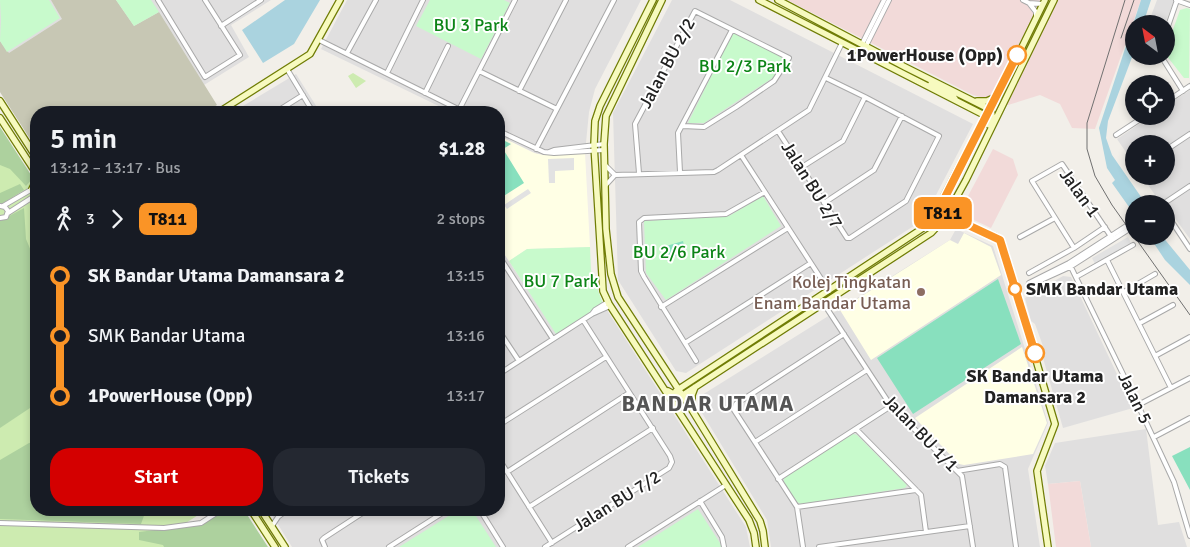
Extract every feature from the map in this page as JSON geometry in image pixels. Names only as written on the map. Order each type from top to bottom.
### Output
[{"type":"main road","points":[[228,106],[310,54],[340,0]]},
{"type":"main road","points":[[653,0],[600,106],[595,121],[594,148],[602,283],[609,304],[752,527],[756,547]]},
{"type":"main road","points":[[609,304],[615,300],[606,229],[604,147],[607,112],[662,0]]},
{"type":"main road","points":[[758,0],[976,111],[989,113],[998,109],[1008,90],[1015,82]]},
{"type":"main road","points":[[778,0],[975,101],[989,113],[992,120],[981,141],[976,158]]},
{"type":"main road","points":[[675,396],[682,395],[695,388],[937,228],[953,203],[1015,82],[1054,0]]},
{"type":"main road","points":[[675,396],[679,389],[926,226],[937,212],[998,96],[1044,2]]},
{"type":"main road","points":[[864,45],[862,48],[951,94],[957,102]]},
{"type":"main road","points":[[975,101],[987,101],[998,96]]},
{"type":"main road","points":[[0,101],[30,148]]},
{"type":"main road","points":[[976,111],[981,127]]},
{"type":"main road","points":[[0,118],[30,165]]},
{"type":"main road","points":[[953,203],[955,220]]},
{"type":"main road","points":[[937,212],[994,239],[1002,246],[1055,424],[1037,471],[1048,547]]},
{"type":"main road","points":[[937,228],[955,220]]},
{"type":"main road","points":[[612,282],[618,297],[679,389],[760,521],[765,547]]},
{"type":"main road","points":[[670,377],[681,382],[691,381]]},
{"type":"main road","points":[[664,388],[675,396],[680,413]]},
{"type":"main road","points":[[692,410],[691,397],[695,388]]},
{"type":"main road","points":[[255,516],[275,547]]},
{"type":"main road","points":[[265,516],[285,547]]},
{"type":"street","points":[[158,0],[206,78],[240,55],[206,0]]},
{"type":"street","points":[[221,26],[261,0]]},
{"type":"street","points":[[347,53],[376,0]]},
{"type":"street","points":[[387,73],[423,0]]},
{"type":"street","points":[[461,106],[515,0]]},
{"type":"street","points":[[519,91],[566,0]]},
{"type":"street","points":[[536,149],[614,0]]},
{"type":"street","points":[[864,45],[884,0]]},
{"type":"street","points":[[864,45],[889,0]]},
{"type":"street","points":[[1023,0],[1029,3],[1036,12],[1036,16]]},
{"type":"street","points":[[1171,15],[1176,0],[1190,5]]},
{"type":"street","points":[[1029,3],[1044,2]]},
{"type":"street","name":"Jalan BU 2/2","points":[[639,174],[635,124],[695,11],[789,58],[774,81],[736,107],[704,127],[683,126]]},
{"type":"street","points":[[680,172],[677,137],[732,30]]},
{"type":"street","points":[[319,40],[451,106]]},
{"type":"street","points":[[605,186],[615,175],[714,172],[809,110],[842,43]]},
{"type":"street","points":[[425,93],[448,46]]},
{"type":"street","points":[[1167,65],[1183,91]]},
{"type":"street","points":[[287,70],[310,106]]},
{"type":"street","points":[[479,71],[556,109]]},
{"type":"street","name":"Jalan BU 2/7","points":[[778,131],[844,237],[850,238],[906,201],[939,136],[865,96],[826,78]]},
{"type":"street","points":[[1175,96],[1190,86]]},
{"type":"street","points":[[286,106],[303,95]]},
{"type":"street","points":[[802,167],[843,141],[865,96]]},
{"type":"street","points":[[824,203],[874,170],[902,116]]},
{"type":"street","points":[[1116,135],[1131,125]]},
{"type":"street","points":[[505,133],[536,149],[549,152],[554,150],[604,147]]},
{"type":"street","points":[[1175,144],[1190,134]]},
{"type":"street","points":[[741,155],[829,290],[842,292]]},
{"type":"street","points":[[604,164],[615,175]]},
{"type":"street","name":"Jalan 1","points":[[1074,248],[1032,181],[1062,164],[1112,238]]},
{"type":"street","points":[[1175,196],[1190,186]]},
{"type":"street","points":[[8,213],[8,210],[2,206],[30,190]]},
{"type":"street","points":[[696,361],[641,271],[640,219],[726,214],[765,192]]},
{"type":"street","points":[[0,218],[4,218],[8,213],[30,200]]},
{"type":"street","points":[[1020,237],[1055,218]]},
{"type":"street","points":[[1175,226],[1190,248]]},
{"type":"street","points":[[661,306],[788,228]]},
{"type":"street","points":[[1029,273],[1105,228]]},
{"type":"street","points":[[1070,265],[1028,285],[1031,286],[1070,265],[1125,230]]},
{"type":"street","points":[[1076,277],[1133,245]]},
{"type":"street","points":[[1107,260],[1172,388]]},
{"type":"street","points":[[685,343],[811,263]]},
{"type":"street","points":[[505,265],[553,339]]},
{"type":"street","name":"Jalan 5","points":[[1070,265],[1174,482],[1190,536]]},
{"type":"street","points":[[1124,292],[1155,274]]},
{"type":"street","points":[[813,301],[824,304],[829,290]]},
{"type":"street","points":[[505,370],[609,304]]},
{"type":"street","name":"Jalan BU 1/1","points":[[824,304],[891,406],[962,476],[973,547]]},
{"type":"street","points":[[1140,324],[1173,305]]},
{"type":"street","name":"Jalan BU 7/2","points":[[545,547],[669,468],[672,462],[653,428],[583,320]]},
{"type":"street","points":[[803,547],[797,508],[734,410],[736,404],[844,334]]},
{"type":"street","points":[[1155,356],[1190,337]]},
{"type":"street","points":[[505,340],[519,361]]},
{"type":"street","points":[[505,421],[606,357]]},
{"type":"street","points":[[754,442],[867,370]]},
{"type":"street","points":[[1138,405],[1190,378]]},
{"type":"street","points":[[507,472],[629,392]]},
{"type":"street","points":[[778,479],[891,406]]},
{"type":"street","points":[[1154,437],[1190,418]]},
{"type":"street","points":[[529,507],[653,428]]},
{"type":"street","points":[[856,429],[921,495],[926,532]]},
{"type":"street","points":[[957,471],[1000,464],[1005,467],[1016,547]]},
{"type":"street","points":[[505,469],[552,543]]},
{"type":"street","points":[[628,547],[726,485]]},
{"type":"street","points":[[797,508],[916,490]]},
{"type":"street","points":[[700,501],[722,537],[724,547]]},
{"type":"street","points":[[0,523],[164,528],[201,523],[212,516]]},
{"type":"street","points":[[272,526],[279,516]]},
{"type":"street","points":[[325,547],[322,540],[324,538],[358,516]]},
{"type":"street","points":[[389,547],[438,516]]},
{"type":"street","points":[[484,516],[503,547]]},
{"type":"street","points":[[819,547],[970,526]]},
{"type":"shaded area","points":[[0,0],[271,0],[231,25],[249,57],[204,85],[205,106],[30,106],[30,139],[0,92]]},
{"type":"shaded area","points":[[51,0],[116,0],[134,26],[159,12],[217,105],[30,106],[30,139],[0,92],[0,41],[9,53],[62,19]]},
{"type":"shaded area","points":[[347,0],[641,0],[595,89],[589,112],[585,153],[554,156],[537,154],[505,139],[505,106],[439,106],[321,49]]},
{"type":"shaded area","points":[[672,0],[730,0],[973,124],[923,220],[686,373],[676,371],[618,280],[613,113]]},
{"type":"shaded area","points":[[787,0],[1141,0],[1136,15],[1125,15],[1125,45],[1095,129],[1072,128],[1060,104],[1040,95],[1008,105],[973,95]]},
{"type":"shaded area","points":[[1157,0],[1174,0],[1168,15],[1151,15]]},
{"type":"shaded area","points":[[296,74],[316,106],[243,106]]},
{"type":"shaded area","points":[[1190,90],[1190,239],[1175,218],[1175,195],[1155,195],[1148,185],[1175,185],[1175,135],[1125,135],[1125,151],[1117,139],[1138,125],[1175,125],[1175,100]]},
{"type":"shaded area","points":[[505,139],[534,153],[543,155],[585,153],[590,247],[527,249],[509,261],[505,255]]},
{"type":"shaded area","points":[[993,149],[1013,159],[1018,175],[991,228],[959,213]]},
{"type":"shaded area","points":[[574,158],[574,170],[555,171],[555,183],[549,183],[548,159]]},
{"type":"shaded area","points":[[528,189],[531,193],[507,209],[505,204]]},
{"type":"shaded area","points":[[956,229],[993,246],[1048,423],[1028,469],[1040,547],[771,547],[767,520],[699,408],[702,395],[950,240]]},
{"type":"shaded area","name":"Kolej Tingkatan Enam Bandar Utama","points":[[964,233],[991,247],[1001,275],[871,360],[840,310],[950,240],[958,244]]},
{"type":"shaded area","points":[[1125,239],[1125,245],[1128,245],[1095,264],[1092,258]]},
{"type":"shaded area","points":[[505,255],[556,333],[603,304],[746,527],[750,547],[292,547],[273,516],[505,516]]},
{"type":"shaded area","points":[[1063,276],[1071,277],[1133,408],[1063,428],[1041,351],[1043,346],[1035,324],[1031,321],[1025,298]]},
{"type":"shaded area","points":[[1022,347],[1047,423],[1033,454],[964,465],[959,464],[915,418]]},
{"type":"shaded area","points":[[1146,429],[1158,525],[1179,522],[1187,547],[1091,547],[1080,481],[1048,484],[1045,466],[1055,443]]},
{"type":"shaded area","points":[[1080,481],[1091,547],[1056,547],[1048,484]]},
{"type":"green space","points":[[0,0],[49,0],[60,18],[7,52],[0,41]]},
{"type":"green space","points":[[116,0],[151,0],[159,12],[134,26]]},
{"type":"green space","name":"BU 3 Park","points":[[430,0],[504,0],[510,3],[481,59],[416,26]]},
{"type":"green space","points":[[1190,9],[1189,78],[1184,78],[1174,65],[1175,24],[1180,10]]},
{"type":"green space","name":"BU 2/3 Park","points":[[733,32],[786,58],[774,77],[704,123],[688,123]]},
{"type":"green space","points":[[353,73],[366,81],[356,88],[348,76]]},
{"type":"green space","points":[[0,127],[30,173],[30,181],[26,186],[10,169],[0,165]]},
{"type":"green space","points":[[0,131],[30,178],[30,516],[197,516],[161,539],[167,547],[0,547]]},
{"type":"green space","points":[[505,141],[511,144],[505,148]]},
{"type":"green space","points":[[505,152],[524,183],[505,195]]},
{"type":"green space","points":[[20,184],[24,190],[0,205],[0,193]]},
{"type":"green space","name":"BU 2/6 Park","points":[[763,196],[781,226],[666,300],[646,273],[644,221],[729,216]]},
{"type":"green space","points":[[24,208],[26,239],[30,249],[30,408],[0,428],[0,221]]},
{"type":"green space","points":[[683,241],[686,253],[666,259],[663,247]]},
{"type":"green space","name":"BU 7 Park","points":[[590,247],[591,271],[603,304],[556,334],[509,261],[527,249]]},
{"type":"green space","points":[[998,279],[1021,344],[913,414],[877,358]]},
{"type":"green space","points":[[853,434],[857,435],[907,485],[905,488],[801,504],[797,502],[784,483],[784,477]]},
{"type":"green space","points":[[29,443],[30,516],[144,516],[141,524],[0,519],[0,460]]},
{"type":"green space","points":[[1190,447],[1190,490],[1172,456]]},
{"type":"green space","points":[[698,509],[721,547],[638,547]]},
{"type":"green space","points":[[216,516],[248,516],[268,547],[164,547],[163,545],[139,540],[139,532],[202,524]]},
{"type":"green space","points":[[448,516],[476,516],[496,547],[399,547]]},
{"type":"water","points":[[285,0],[320,0],[294,44],[263,63],[242,30]]},
{"type":"water","points":[[1141,0],[1151,0],[1146,15],[1136,15]]},
{"type":"water","points":[[1125,49],[1125,65],[1129,65],[1108,121],[1106,138],[1112,155],[1125,174],[1125,185],[1133,185],[1140,195],[1125,195],[1125,201],[1112,183],[1115,180],[1107,168],[1099,128]]},
{"type":"water","points":[[1155,245],[1169,245],[1190,270],[1190,285],[1165,260]]},
{"type":"tram line","points":[[1125,0],[1087,123],[1087,149],[1095,176],[1112,205],[1190,315]]},
{"type":"tram line","points":[[1121,38],[1134,0]]},
{"type":"bus line","name":"T811","points":[[1017,55],[998,96],[989,109],[938,211],[999,238],[1002,242],[1035,353]]},
{"type":"place","name":"1PowerHouse (Opp)","points":[[1017,55]]},
{"type":"place","name":"SMK Bandar Utama","points":[[1015,289]]},
{"type":"place","name":"Kolej Tingkatan Enam Bandar Utama","points":[[921,292]]},
{"type":"place","name":"SK Bandar Utama Damansara 2","points":[[1035,353]]},
{"type":"district","name":"BANDAR UTAMA","points":[[708,403]]}]
